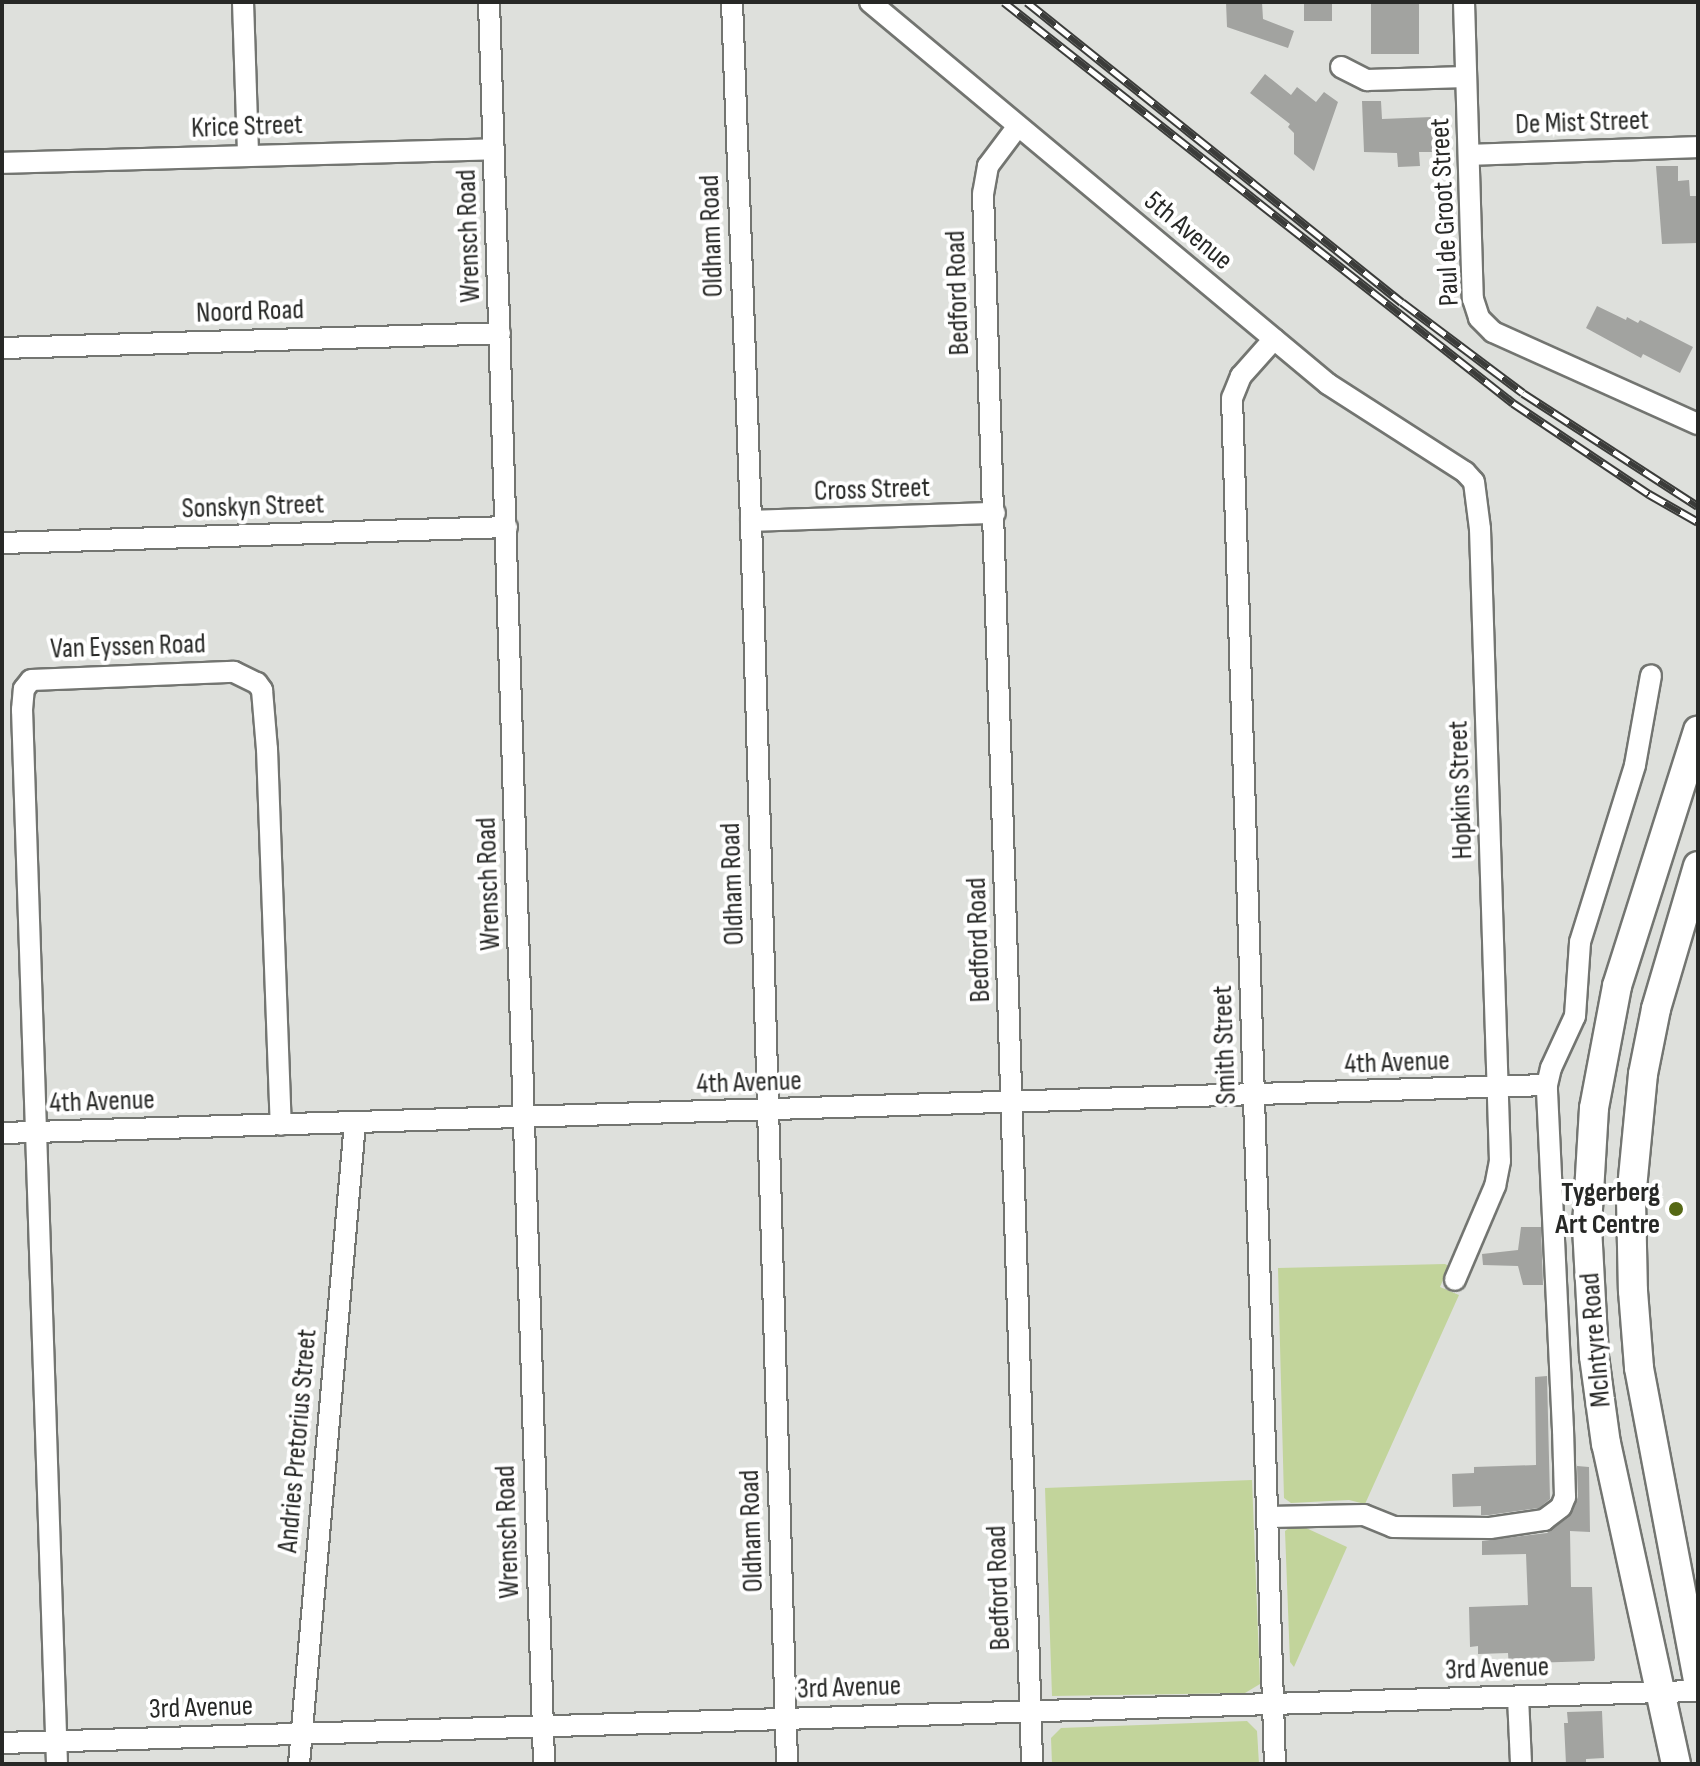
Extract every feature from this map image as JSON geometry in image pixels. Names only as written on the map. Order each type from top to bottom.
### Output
[{"type":"main road","name":"McIntyre Road","points":[[1676,1764],[1606,1444],[1594,1356],[1587,1226],[1594,1108],[1617,986],[1694,742]]},
{"type":"main road","name":"McIntyre Road","points":[[1698,866],[1681,915],[1653,1022],[1638,1116],[1631,1199],[1639,1368],[1698,1679]]},
{"type":"street","points":[[243,2],[248,155]]},
{"type":"street","name":"Wrensch Road","points":[[489,2],[544,1764]]},
{"type":"street","name":"Oldham Road","points":[[732,2],[751,521],[787,1764]]},
{"type":"street","name":"5th Avenue","points":[[870,2],[1328,384],[1465,472],[1477,490]]},
{"type":"street","name":"Paul de Groot Street","points":[[1464,2],[1473,299],[1486,326],[1698,424]]},
{"type":"street","points":[[1341,67],[1367,80],[1466,77]]},
{"type":"street","name":"Bedford Road","points":[[1018,126],[988,166],[984,179],[1032,1764]]},
{"type":"street","name":"De Mist Street","points":[[1469,155],[1698,147]]},
{"type":"street","name":"Krice Street","points":[[2,163],[494,149]]},
{"type":"street","name":"Noord Road","points":[[2,348],[500,333]]},
{"type":"street","name":"Smith Street","points":[[1274,339],[1241,376],[1232,398],[1275,1764]]},
{"type":"street","name":"Hopkins Street","points":[[1455,1280],[1498,1174],[1499,1089],[1477,490]]},
{"type":"street","name":"Cross Street","points":[[751,521],[995,513]]},
{"type":"street","name":"Sonskyn Street","points":[[2,543],[507,527]]},
{"type":"street","name":"Van Eyssen Road","points":[[57,1764],[24,689],[31,680],[234,672],[257,683],[264,698],[267,749],[281,1125]]},
{"type":"street","points":[[1269,1517],[1364,1515],[1393,1527],[1490,1528],[1544,1520],[1561,1507],[1565,1497],[1563,1430],[1547,1085],[1551,1068],[1575,1016],[1580,942],[1635,765],[1651,675]]},
{"type":"street","name":"4th Avenue","points":[[2,1133],[1499,1089],[1547,1085]]},
{"type":"street","name":"Andries Pretorius Street","points":[[299,1764],[355,1122]]},
{"type":"street","name":"3rd Avenue","points":[[2,1743],[1698,1691]]},
{"type":"street","points":[[1518,1697],[1521,1764]]},
{"type":"green space","points":[[1449,1266],[1440,1287],[1459,1295],[1365,1504],[1349,1500],[1291,1503],[1284,1498],[1278,1268]]},
{"type":"green space","points":[[1252,1480],[1260,1684],[1245,1693],[1052,1696],[1045,1488]]},
{"type":"green space","points":[[1292,1526],[1304,1527],[1347,1547],[1294,1667],[1290,1662],[1285,1531]]},
{"type":"green space","points":[[1247,1721],[1257,1731],[1259,1764],[1052,1764],[1051,1738],[1061,1728]]},
{"type":"building","points":[[1226,2],[1262,2],[1263,19],[1294,31],[1288,48],[1227,27]]},
{"type":"building","points":[[1304,2],[1332,2],[1332,21],[1304,21]]},
{"type":"building","points":[[1371,2],[1419,2],[1419,54],[1371,54]]},
{"type":"building","points":[[1265,74],[1291,95],[1297,87],[1316,102],[1324,92],[1338,102],[1314,171],[1294,154],[1294,133],[1288,127],[1290,124],[1250,93]]},
{"type":"building","points":[[1362,101],[1381,101],[1382,119],[1432,117],[1433,152],[1419,152],[1420,166],[1398,167],[1397,153],[1364,152]]},
{"type":"building","points":[[1656,166],[1678,166],[1678,181],[1689,180],[1690,196],[1697,196],[1698,243],[1662,244]]},
{"type":"building","points":[[1597,306],[1626,320],[1627,317],[1638,323],[1640,320],[1693,347],[1680,373],[1643,354],[1641,358],[1586,328]]},
{"type":"building","points":[[1521,1227],[1541,1227],[1543,1285],[1523,1285],[1518,1266],[1483,1265],[1482,1254],[1518,1250]]},
{"type":"building","points":[[1547,1376],[1550,1499],[1539,1508],[1489,1515],[1481,1515],[1481,1506],[1453,1507],[1452,1474],[1474,1473],[1474,1467],[1536,1465],[1535,1377]]},
{"type":"building","points":[[1577,1466],[1589,1467],[1590,1532],[1570,1531],[1571,1587],[1592,1587],[1594,1661],[1529,1663],[1530,1668],[1509,1669],[1508,1653],[1478,1654],[1478,1646],[1470,1647],[1469,1607],[1528,1605],[1526,1554],[1482,1555],[1482,1541],[1547,1533],[1569,1517],[1578,1497]]},
{"type":"building","points":[[1602,1711],[1604,1758],[1586,1759],[1586,1764],[1566,1764],[1564,1723],[1568,1723],[1567,1712]]},
{"type":"railway","points":[[1004,2],[1513,403],[1649,494],[1698,522]]},
{"type":"railway","points":[[1027,2],[1402,302],[1523,393],[1698,506]]},
{"type":"place","name":"Tygerberg Art Centre","points":[[1676,1209]]}]
